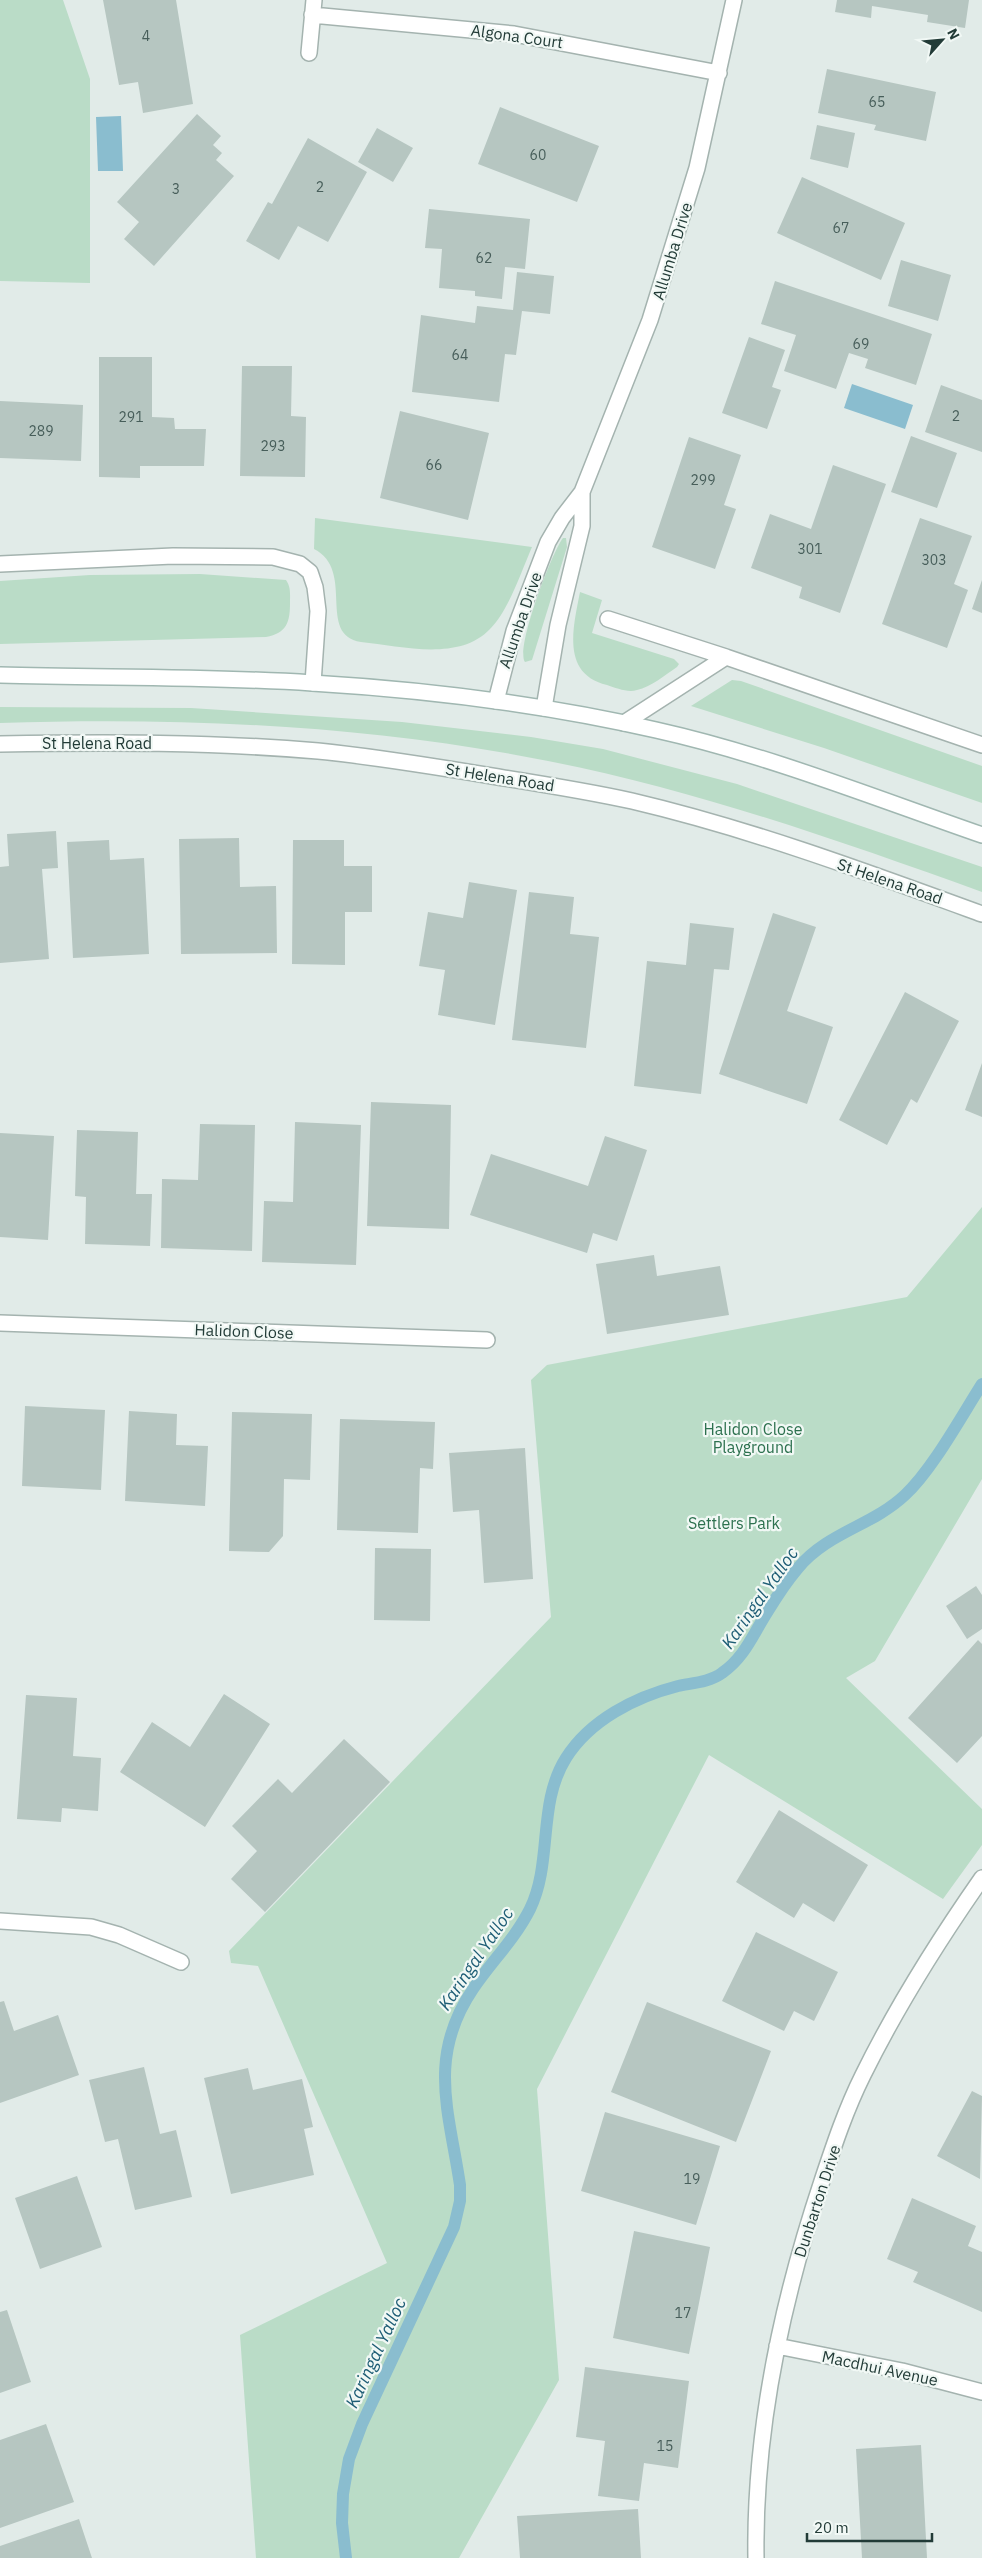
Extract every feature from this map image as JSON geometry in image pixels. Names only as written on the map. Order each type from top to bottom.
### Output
[{"type":"street","points":[[310,53],[314,0]]},
{"type":"street","name":"Allumba Drive","points":[[496,701],[514,631],[548,542],[562,518],[582,492],[650,320],[697,168],[734,0]]},
{"type":"street","name":"Algona Court","points":[[312,15],[514,34],[719,73]]},
{"type":"street","name":"Allumba Drive","points":[[544,708],[558,625],[582,526],[582,492]]},
{"type":"street","points":[[0,564],[173,556],[272,557],[300,564],[310,572],[315,587],[318,611],[313,683]]},
{"type":"street","points":[[608,619],[726,657],[982,745]]},
{"type":"street","points":[[624,722],[726,657]]},
{"type":"street","points":[[0,675],[313,683],[407,690],[544,708],[624,722],[711,744],[804,772],[982,835]]},
{"type":"street","name":"St Helena Road","points":[[0,744],[133,743],[318,751],[416,763],[546,784],[630,801],[700,818],[869,873],[982,914]]},
{"type":"street","name":"Halidon Close","points":[[0,1322],[488,1340]]},
{"type":"street","name":"Dunbarton Drive","points":[[756,2558],[766,2413],[777,2346],[807,2227],[845,2116],[862,2076],[920,1971],[982,1878]]},
{"type":"street","points":[[0,1921],[90,1927],[120,1935],[181,1962]]},
{"type":"street","name":"Macdhui Avenue","points":[[777,2346],[902,2371],[982,2392]]},
{"type":"green space","points":[[0,0],[63,0],[90,79],[90,283],[0,281]]},
{"type":"green space","points":[[315,518],[532,547],[503,612],[490,629],[477,639],[462,646],[446,649],[411,648],[361,642],[348,637],[341,627],[337,615],[333,571],[326,559],[314,549]]},
{"type":"green space","points":[[563,538],[566,538],[567,547],[532,660],[525,662],[523,654],[525,639],[536,600],[551,561]]},
{"type":"green space","points":[[200,574],[286,580],[290,597],[289,616],[286,626],[279,633],[266,637],[0,644],[0,581],[90,575]]},
{"type":"green space","points":[[580,592],[602,600],[592,633],[674,659],[679,664],[677,667],[653,684],[633,691],[618,689],[592,679],[582,671],[576,660],[574,648],[573,634]]},
{"type":"green space","points":[[732,680],[741,681],[982,766],[982,803],[824,748],[691,706]]},
{"type":"green space","points":[[0,707],[191,708],[402,722],[531,737],[603,749],[737,784],[982,867],[982,892],[767,818],[658,787],[548,761],[412,739],[275,726],[137,721],[0,723]]},
{"type":"green space","name":"Settlers Park","points":[[982,1207],[982,1479],[875,1661],[846,1678],[982,1809],[982,1845],[943,1899],[709,1755],[537,2089],[559,2380],[459,2558],[256,2558],[240,2335],[387,2263],[258,1966],[231,1963],[229,1951],[551,1617],[531,1380],[547,1365],[907,1297]]},
{"type":"water","points":[[121,116],[123,171],[98,171],[96,117]]},
{"type":"water","points":[[852,384],[913,405],[905,429],[844,408]]},
{"type":"building","points":[[103,0],[176,0],[193,104],[143,113],[138,82],[119,85]]},
{"type":"building","points":[[837,0],[969,0],[965,28],[927,22],[928,15],[872,6],[871,18],[835,12]]},
{"type":"building","points":[[827,69],[936,92],[926,141],[874,130],[876,125],[818,113]]},
{"type":"building","points":[[500,107],[599,146],[577,202],[478,164]]},
{"type":"building","points":[[197,114],[221,136],[213,145],[222,153],[216,160],[234,176],[154,266],[124,239],[139,222],[117,202]]},
{"type":"building","points":[[817,125],[855,133],[848,168],[810,159]]},
{"type":"building","points":[[377,128],[413,148],[393,182],[358,162]]},
{"type":"building","points":[[308,138],[367,172],[328,242],[298,226],[279,260],[246,241],[268,202],[272,204]]},
{"type":"building","points":[[802,177],[905,223],[881,280],[777,233]]},
{"type":"building","points":[[429,209],[530,219],[525,269],[505,267],[502,299],[475,296],[475,291],[439,288],[442,249],[425,248]]},
{"type":"building","points":[[901,260],[951,275],[938,321],[888,306]]},
{"type":"building","points":[[517,272],[554,276],[550,314],[522,311],[516,355],[505,354],[499,402],[412,392],[421,315],[475,323],[477,306],[513,310]]},
{"type":"building","points":[[775,281],[932,334],[916,385],[865,368],[868,359],[849,353],[836,389],[784,371],[796,335],[761,324]]},
{"type":"building","points":[[749,337],[785,350],[772,387],[781,390],[767,429],[722,413]]},
{"type":"building","points":[[99,357],[152,357],[152,417],[174,418],[175,429],[206,429],[204,466],[140,466],[140,478],[99,477]]},
{"type":"building","points":[[242,366],[292,366],[291,416],[306,417],[305,477],[240,476]]},
{"type":"building","points":[[941,385],[982,400],[982,452],[925,432]]},
{"type":"building","points":[[0,401],[83,405],[81,461],[0,458]]},
{"type":"building","points":[[400,411],[489,433],[468,520],[380,498]]},
{"type":"building","points":[[911,436],[957,453],[937,508],[891,492]]},
{"type":"building","points":[[689,437],[741,455],[724,505],[736,509],[715,569],[652,547]]},
{"type":"building","points":[[833,465],[886,484],[840,613],[799,598],[802,587],[751,568],[770,514],[811,529]]},
{"type":"building","points":[[920,518],[972,536],[954,584],[968,590],[947,648],[882,624]]},
{"type":"building","points":[[982,580],[982,613],[972,609]]},
{"type":"building","points":[[56,831],[58,868],[42,869],[49,959],[0,963],[0,867],[9,866],[7,834]]},
{"type":"building","points":[[239,838],[240,887],[276,886],[277,953],[181,954],[179,839]]},
{"type":"building","points":[[109,840],[110,860],[144,858],[149,954],[73,958],[67,842]]},
{"type":"building","points":[[293,840],[344,840],[344,866],[372,866],[372,912],[345,912],[345,965],[292,964]]},
{"type":"building","points":[[469,882],[517,890],[495,1025],[438,1015],[445,970],[419,966],[428,912],[463,918]]},
{"type":"building","points":[[529,892],[574,897],[570,934],[599,937],[586,1048],[512,1040]]},
{"type":"building","points":[[773,913],[816,927],[787,1011],[833,1027],[807,1104],[719,1074]]},
{"type":"building","points":[[690,923],[734,928],[729,970],[714,969],[701,1094],[634,1086],[647,961],[686,965]]},
{"type":"building","points":[[905,992],[959,1021],[917,1103],[911,1099],[887,1145],[839,1120]]},
{"type":"building","points":[[982,1063],[982,1117],[965,1110]]},
{"type":"building","points":[[371,1102],[451,1105],[449,1229],[367,1226]]},
{"type":"building","points":[[295,1122],[361,1125],[356,1265],[262,1262],[264,1201],[293,1202]]},
{"type":"building","points":[[200,1124],[255,1125],[252,1251],[161,1248],[162,1179],[198,1180]]},
{"type":"building","points":[[77,1130],[138,1132],[136,1194],[152,1194],[150,1246],[85,1244],[86,1197],[75,1196]]},
{"type":"building","points":[[0,1133],[54,1136],[48,1240],[0,1237]]},
{"type":"building","points":[[605,1136],[647,1150],[617,1241],[593,1233],[587,1253],[470,1215],[491,1154],[588,1186]]},
{"type":"building","points":[[654,1255],[657,1276],[720,1266],[729,1315],[607,1334],[596,1264]]},
{"type":"building","points":[[25,1406],[105,1410],[101,1490],[22,1486]]},
{"type":"building","points":[[129,1411],[177,1414],[176,1445],[208,1446],[205,1506],[125,1501]]},
{"type":"building","points":[[232,1412],[312,1414],[310,1480],[284,1479],[283,1536],[269,1552],[229,1551]]},
{"type":"building","points":[[340,1419],[435,1422],[433,1469],[420,1468],[418,1533],[337,1530]]},
{"type":"building","points":[[525,1448],[533,1579],[484,1583],[479,1510],[453,1512],[449,1453]]},
{"type":"building","points":[[375,1548],[431,1549],[430,1621],[374,1620]]},
{"type":"building","points":[[976,1586],[982,1595],[982,1629],[967,1639],[946,1606]]},
{"type":"building","points":[[978,1640],[982,1644],[982,1736],[957,1763],[908,1718]]},
{"type":"building","points":[[224,1694],[270,1724],[205,1827],[120,1772],[152,1722],[190,1747]]},
{"type":"building","points":[[26,1695],[77,1698],[73,1756],[101,1758],[98,1811],[62,1808],[61,1822],[17,1819]]},
{"type":"building","points":[[344,1739],[390,1782],[265,1912],[231,1879],[257,1851],[232,1826],[278,1779],[292,1793]]},
{"type":"building","points":[[779,1810],[868,1865],[834,1922],[803,1903],[794,1918],[736,1882]]},
{"type":"building","points":[[756,1932],[838,1972],[814,2021],[794,2011],[784,2031],[722,2001]]},
{"type":"building","points":[[4,2001],[14,2031],[58,2015],[79,2075],[0,2103],[0,2002]]},
{"type":"building","points":[[647,2002],[771,2051],[736,2142],[611,2092]]},
{"type":"building","points":[[144,2067],[160,2134],[176,2130],[192,2197],[135,2210],[118,2139],[105,2142],[89,2080]]},
{"type":"building","points":[[248,2068],[253,2090],[302,2079],[313,2127],[304,2129],[314,2175],[231,2194],[204,2078]]},
{"type":"building","points":[[972,2091],[982,2096],[980,2179],[937,2156]]},
{"type":"building","points":[[605,2112],[720,2146],[696,2225],[581,2191]]},
{"type":"building","points":[[77,2176],[102,2247],[40,2269],[15,2198]]},
{"type":"building","points":[[912,2198],[976,2226],[968,2246],[982,2252],[982,2312],[913,2282],[918,2272],[887,2259]]},
{"type":"building","points":[[634,2231],[710,2247],[689,2354],[613,2338]]},
{"type":"building","points":[[7,2310],[31,2382],[0,2393],[0,2312]]},
{"type":"building","points":[[585,2367],[689,2381],[678,2468],[644,2463],[639,2501],[598,2496],[605,2441],[576,2437]]},
{"type":"building","points":[[46,2424],[74,2502],[0,2528],[0,2440]]},
{"type":"building","points":[[921,2445],[927,2558],[862,2558],[856,2449]]},
{"type":"building","points":[[638,2509],[641,2558],[520,2558],[517,2516]]},
{"type":"building","points":[[79,2519],[92,2558],[0,2558],[0,2546]]},
{"type":"waterway","name":"Karingal Yalloc","points":[[346,2558],[342,2523],[343,2494],[349,2459],[362,2424],[454,2227],[460,2201],[460,2185],[445,2085],[446,2061],[450,2038],[459,2014],[473,1989],[510,1940],[530,1909],[537,1891],[541,1872],[551,1794],[566,1758],[588,1732],[615,1712],[662,1691],[712,1678],[730,1667],[748,1645],[786,1583],[810,1556],[836,1537],[892,1506],[915,1484],[946,1442],[982,1384]]},
{"type":"park label","name":"Halidon Close Playground","points":[[753,1438]]}]
